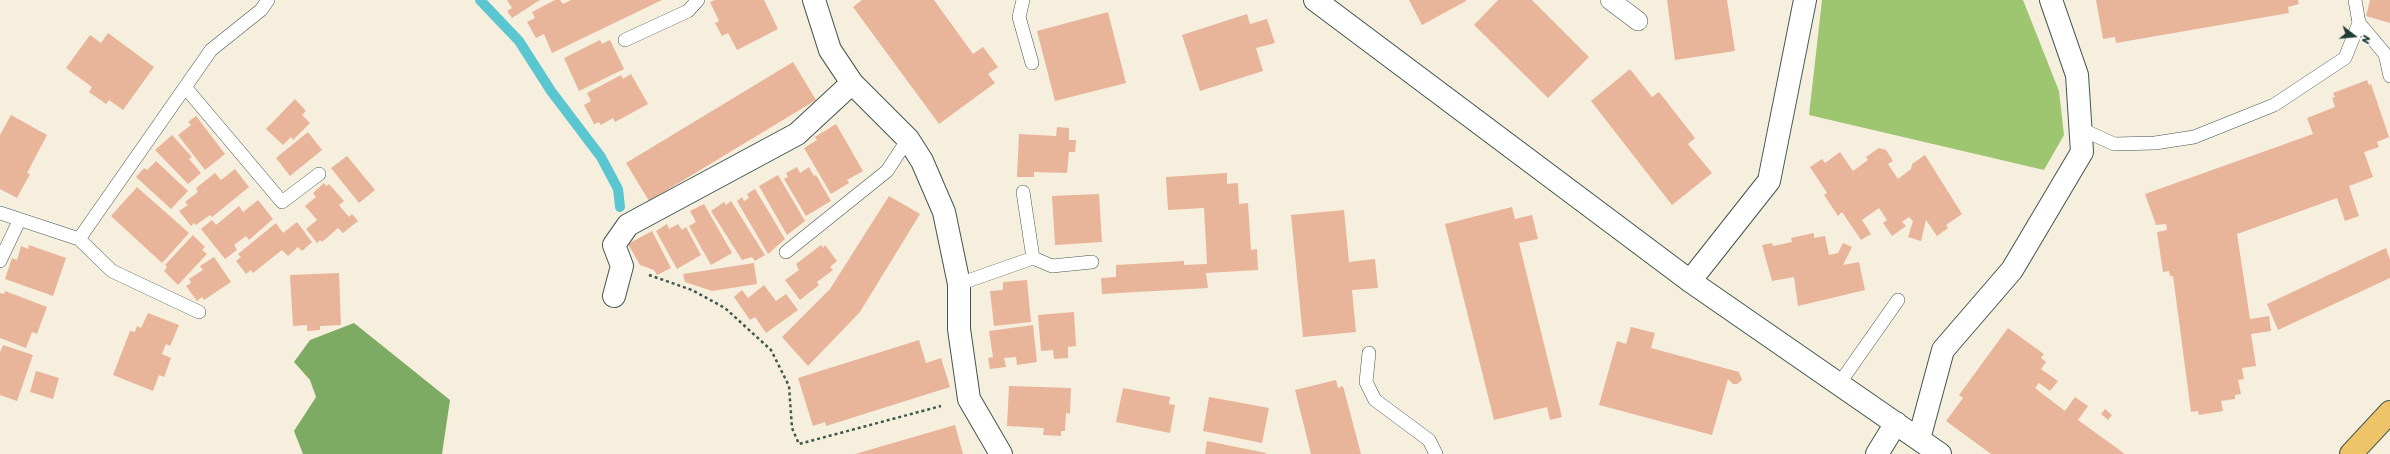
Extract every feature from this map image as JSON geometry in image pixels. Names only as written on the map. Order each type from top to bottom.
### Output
[{"type":"main road","points":[[2351,454],[2390,412]]},
{"type":"street","points":[[814,0],[830,50],[852,83],[908,139],[922,161],[944,212],[960,284],[959,329],[969,399],[1002,454]]},
{"type":"street","points":[[1315,0],[1690,281],[1940,454]]},
{"type":"street","points":[[1610,0],[1638,21]]},
{"type":"street","points":[[1690,281],[1769,181],[1805,0]]},
{"type":"street","points":[[1919,440],[1943,350],[2012,270],[2082,152],[2077,75],[2051,0]]},
{"type":"street","points":[[614,296],[622,266],[614,245],[628,225],[797,134],[852,83]]},
{"type":"street","points":[[1877,454],[1896,423]]},
{"type":"lane","points":[[79,239],[211,50],[261,10],[268,0]]},
{"type":"lane","points":[[624,40],[688,11],[698,0]]},
{"type":"lane","points":[[1023,0],[1019,17],[1032,63]]},
{"type":"lane","points":[[2354,0],[2358,23],[2384,54],[2390,76]]},
{"type":"lane","points":[[2081,129],[2114,144],[2154,143],[2194,137],[2240,120],[2274,105],[2345,58],[2358,23]]},
{"type":"lane","points":[[185,87],[282,202],[319,174]]},
{"type":"lane","points":[[786,252],[887,171],[908,139]]},
{"type":"lane","points":[[1023,192],[1033,258]]},
{"type":"lane","points":[[0,213],[18,221],[79,239],[112,271],[199,312]]},
{"type":"lane","points":[[0,261],[18,221]]},
{"type":"lane","points":[[960,284],[1033,258],[1052,266],[1092,262]]},
{"type":"lane","points":[[1839,384],[1898,300]]},
{"type":"lane","points":[[1369,353],[1366,382],[1375,400],[1429,440],[1436,454]]},
{"type":"path","points":[[622,266],[692,290],[725,308],[771,350],[789,386],[792,428],[799,444],[969,399]]},
{"type":"green space","points":[[1822,0],[2023,0],[2059,91],[2064,135],[2044,170],[1809,115]]},
{"type":"green space","points":[[354,323],[450,400],[442,454],[303,454],[294,431],[316,397],[310,380],[294,362],[310,340]]},
{"type":"building","points":[[507,0],[540,0],[512,18],[507,11],[512,8]]},
{"type":"building","points":[[555,0],[560,0],[563,4],[571,0],[662,0],[552,53],[544,34],[536,38],[527,22],[535,18],[532,12]]},
{"type":"building","points":[[715,0],[764,0],[778,29],[737,50],[728,33],[722,36],[715,23],[719,21],[710,2]]},
{"type":"building","points":[[862,0],[934,0],[973,54],[983,47],[998,67],[988,74],[995,83],[939,124],[853,7]]},
{"type":"building","points":[[1409,0],[1466,0],[1466,1],[1422,25]]},
{"type":"building","points":[[1498,0],[1532,0],[1589,57],[1548,98],[1474,25]]},
{"type":"building","points":[[1667,0],[1727,0],[1735,51],[1675,60]]},
{"type":"building","points":[[2096,0],[2298,0],[2299,4],[2288,7],[2289,13],[2116,43],[2115,37],[2103,39]]},
{"type":"building","points":[[2370,0],[2390,0],[2390,23],[2366,16]]},
{"type":"building","points":[[1108,12],[1126,83],[1055,101],[1037,31]]},
{"type":"building","points":[[1247,14],[1250,24],[1267,19],[1275,43],[1256,48],[1263,71],[1200,91],[1182,35]]},
{"type":"building","points":[[108,33],[154,67],[123,110],[109,100],[106,104],[89,92],[92,87],[66,68],[90,35],[101,43]]},
{"type":"building","points":[[600,40],[602,44],[610,40],[624,69],[579,91],[564,58]]},
{"type":"building","points":[[793,62],[816,100],[649,201],[626,163]]},
{"type":"building","points":[[1630,69],[1652,97],[1659,92],[1695,138],[1688,144],[1712,173],[1672,205],[1591,101]]},
{"type":"building","points":[[631,74],[648,104],[615,122],[613,118],[601,125],[599,122],[594,124],[584,105],[591,101],[587,93],[621,75],[623,79]]},
{"type":"building","points":[[2367,80],[2369,85],[2371,84],[2389,137],[2377,142],[2379,147],[2364,152],[2373,177],[2349,186],[2359,216],[2345,221],[2337,198],[2237,234],[2250,319],[2269,316],[2271,331],[2251,334],[2256,366],[2242,368],[2244,379],[2238,380],[2241,394],[2235,395],[2235,399],[2221,401],[2223,411],[2199,415],[2198,411],[2191,412],[2173,276],[2170,276],[2169,271],[2163,272],[2157,232],[2167,230],[2166,224],[2156,225],[2145,194],[2313,134],[2307,118],[2335,107],[2332,98],[2335,97],[2333,93]]},
{"type":"building","points":[[295,99],[306,111],[302,115],[310,123],[293,140],[291,137],[283,145],[266,129]]},
{"type":"building","points":[[11,115],[47,135],[27,173],[30,174],[17,198],[0,189],[0,135]]},
{"type":"building","points":[[196,116],[225,154],[205,170],[178,135],[191,125],[188,122]]},
{"type":"building","points":[[836,124],[863,171],[847,180],[849,183],[831,194],[804,148],[817,140],[815,137]]},
{"type":"building","points":[[1057,127],[1069,128],[1069,140],[1076,140],[1075,152],[1069,152],[1067,173],[1034,172],[1034,177],[1017,177],[1019,134],[1056,136]]},
{"type":"building","points":[[308,132],[322,150],[290,176],[276,158]]},
{"type":"building","points":[[172,135],[192,157],[189,159],[201,173],[188,184],[155,150]]},
{"type":"building","points":[[1879,148],[1886,150],[1893,161],[1888,164],[1898,179],[1911,169],[1912,164],[1925,155],[1962,214],[1946,225],[1948,228],[1937,236],[1926,220],[1921,241],[1908,237],[1913,221],[1909,217],[1902,222],[1906,226],[1892,236],[1883,223],[1887,220],[1879,208],[1862,220],[1871,234],[1861,240],[1842,212],[1838,216],[1824,195],[1827,193],[1810,167],[1822,159],[1825,163],[1840,152],[1853,171],[1868,160],[1866,157]]},
{"type":"building","points":[[347,156],[375,190],[359,203],[331,168]]},
{"type":"building","points":[[156,161],[188,191],[171,209],[136,177],[144,168],[147,170]]},
{"type":"building","points":[[797,167],[800,173],[809,167],[814,176],[816,175],[831,201],[806,216],[784,179],[788,177],[786,173]]},
{"type":"building","points":[[235,169],[249,187],[212,217],[210,215],[196,225],[194,223],[191,226],[179,211],[188,205],[185,202],[198,192],[196,188],[215,173],[221,180]]},
{"type":"building","points":[[1227,173],[1227,184],[1238,183],[1239,204],[1248,203],[1251,250],[1257,249],[1258,270],[1206,273],[1208,288],[1102,294],[1101,278],[1116,277],[1116,265],[1184,261],[1184,265],[1207,264],[1204,208],[1168,210],[1166,177]]},
{"type":"building","points":[[778,175],[805,221],[787,235],[759,186]]},
{"type":"building","points":[[324,183],[326,186],[329,184],[344,201],[339,205],[349,217],[352,214],[358,221],[343,233],[338,228],[322,242],[320,240],[317,243],[306,229],[317,220],[305,206],[316,197],[313,193]]},
{"type":"building","points":[[137,187],[189,233],[162,263],[111,216]]},
{"type":"building","points":[[755,189],[785,239],[768,254],[737,201],[742,197],[744,201],[749,198],[747,194]]},
{"type":"building","points":[[1099,194],[1102,242],[1055,245],[1052,196]]},
{"type":"building","points":[[889,196],[920,214],[860,312],[808,366],[782,337],[830,289]]},
{"type":"building","points":[[258,200],[273,219],[249,240],[246,236],[234,245],[237,250],[225,259],[201,229],[212,220],[216,225],[239,206],[243,212]]},
{"type":"building","points":[[731,201],[765,255],[755,261],[752,257],[742,260],[711,211],[724,202],[726,205]]},
{"type":"building","points":[[704,204],[732,253],[711,265],[689,226],[696,222],[690,211]]},
{"type":"building","points":[[1512,207],[1515,219],[1532,215],[1538,239],[1519,243],[1562,417],[1550,420],[1547,407],[1494,420],[1445,224]]},
{"type":"building","points":[[1344,210],[1349,262],[1375,259],[1378,288],[1352,290],[1356,332],[1303,337],[1291,215]]},
{"type":"building","points":[[297,222],[312,242],[302,251],[298,247],[288,256],[282,250],[253,273],[251,270],[246,274],[236,261],[241,257],[238,254],[276,223],[283,233]]},
{"type":"building","points":[[667,224],[669,229],[678,224],[682,230],[686,227],[701,255],[677,269],[656,231]]},
{"type":"building","points":[[652,231],[671,268],[657,275],[654,270],[640,265],[628,244]]},
{"type":"building","points":[[1814,233],[1814,238],[1825,236],[1829,255],[1838,253],[1843,243],[1852,247],[1843,265],[1859,262],[1865,290],[1798,306],[1794,277],[1772,281],[1762,245],[1772,243],[1773,246],[1792,242],[1791,238]]},
{"type":"building","points":[[193,235],[205,247],[202,250],[207,254],[178,285],[164,271],[167,267],[165,265]]},
{"type":"building","points":[[29,245],[66,258],[53,296],[5,279],[12,258],[17,260],[21,246],[28,249]]},
{"type":"building","points":[[821,245],[823,248],[825,245],[837,261],[830,267],[833,270],[817,282],[819,285],[800,300],[785,280],[799,270],[796,264]]},
{"type":"building","points":[[2386,248],[2390,260],[2390,278],[2278,330],[2267,304]]},
{"type":"building","points":[[214,257],[231,282],[204,300],[202,297],[197,301],[186,286],[191,283],[189,279],[203,270],[200,266]]},
{"type":"building","points":[[754,263],[757,284],[712,291],[685,282],[683,274]]},
{"type":"building","points":[[339,273],[341,325],[320,326],[320,330],[307,331],[307,325],[293,326],[290,275]]},
{"type":"building","points":[[1027,280],[1031,322],[994,326],[990,291],[1003,290],[1003,282]]},
{"type":"building","points":[[764,285],[776,301],[786,294],[798,310],[766,333],[755,317],[750,320],[734,297],[742,290],[748,298]]},
{"type":"building","points":[[5,291],[47,307],[37,334],[32,332],[26,348],[0,338],[0,293],[4,294]]},
{"type":"building","points":[[1074,312],[1076,346],[1068,347],[1068,358],[1054,359],[1053,350],[1041,351],[1038,315]]},
{"type":"building","points":[[148,313],[179,325],[170,346],[166,344],[162,354],[171,358],[164,377],[159,375],[153,391],[113,375],[130,331],[135,332],[137,326],[141,328]]},
{"type":"building","points":[[1033,325],[1037,362],[1017,365],[1016,357],[1004,358],[1006,367],[990,369],[988,358],[993,357],[989,331]]},
{"type":"building","points":[[1631,327],[1655,333],[1651,348],[1739,372],[1742,380],[1737,384],[1733,384],[1728,379],[1712,435],[1599,405],[1617,341],[1626,344]]},
{"type":"building","points":[[2008,328],[2044,354],[2041,358],[2046,362],[2041,369],[2058,381],[2050,391],[2039,383],[2035,388],[2065,411],[2075,397],[2088,406],[2078,420],[2125,454],[1991,454],[1946,421],[1963,398],[1959,395]]},
{"type":"building","points":[[919,340],[926,363],[941,358],[950,387],[826,426],[825,422],[813,426],[798,378]]},
{"type":"building","points":[[3,345],[33,355],[17,401],[0,395],[0,352]]},
{"type":"building","points":[[36,371],[59,378],[53,399],[30,392]]},
{"type":"building","points":[[1336,380],[1338,388],[1343,386],[1361,454],[1311,454],[1295,390]]},
{"type":"building","points":[[1009,386],[1071,388],[1070,414],[1066,413],[1065,431],[1061,431],[1061,436],[1043,435],[1044,428],[1007,426]]},
{"type":"building","points":[[1123,388],[1170,397],[1169,404],[1175,405],[1170,433],[1116,422]]},
{"type":"building","points":[[1209,397],[1269,408],[1262,443],[1203,431]]},
{"type":"building","points":[[2105,409],[2112,415],[2108,420],[2101,414]]},
{"type":"building","points":[[955,425],[963,454],[855,454]]},
{"type":"building","points":[[1207,441],[1266,453],[1266,454],[1205,454]]},
{"type":"waterway","points":[[480,0],[519,41],[551,91],[601,157],[618,189],[620,207]]}]
